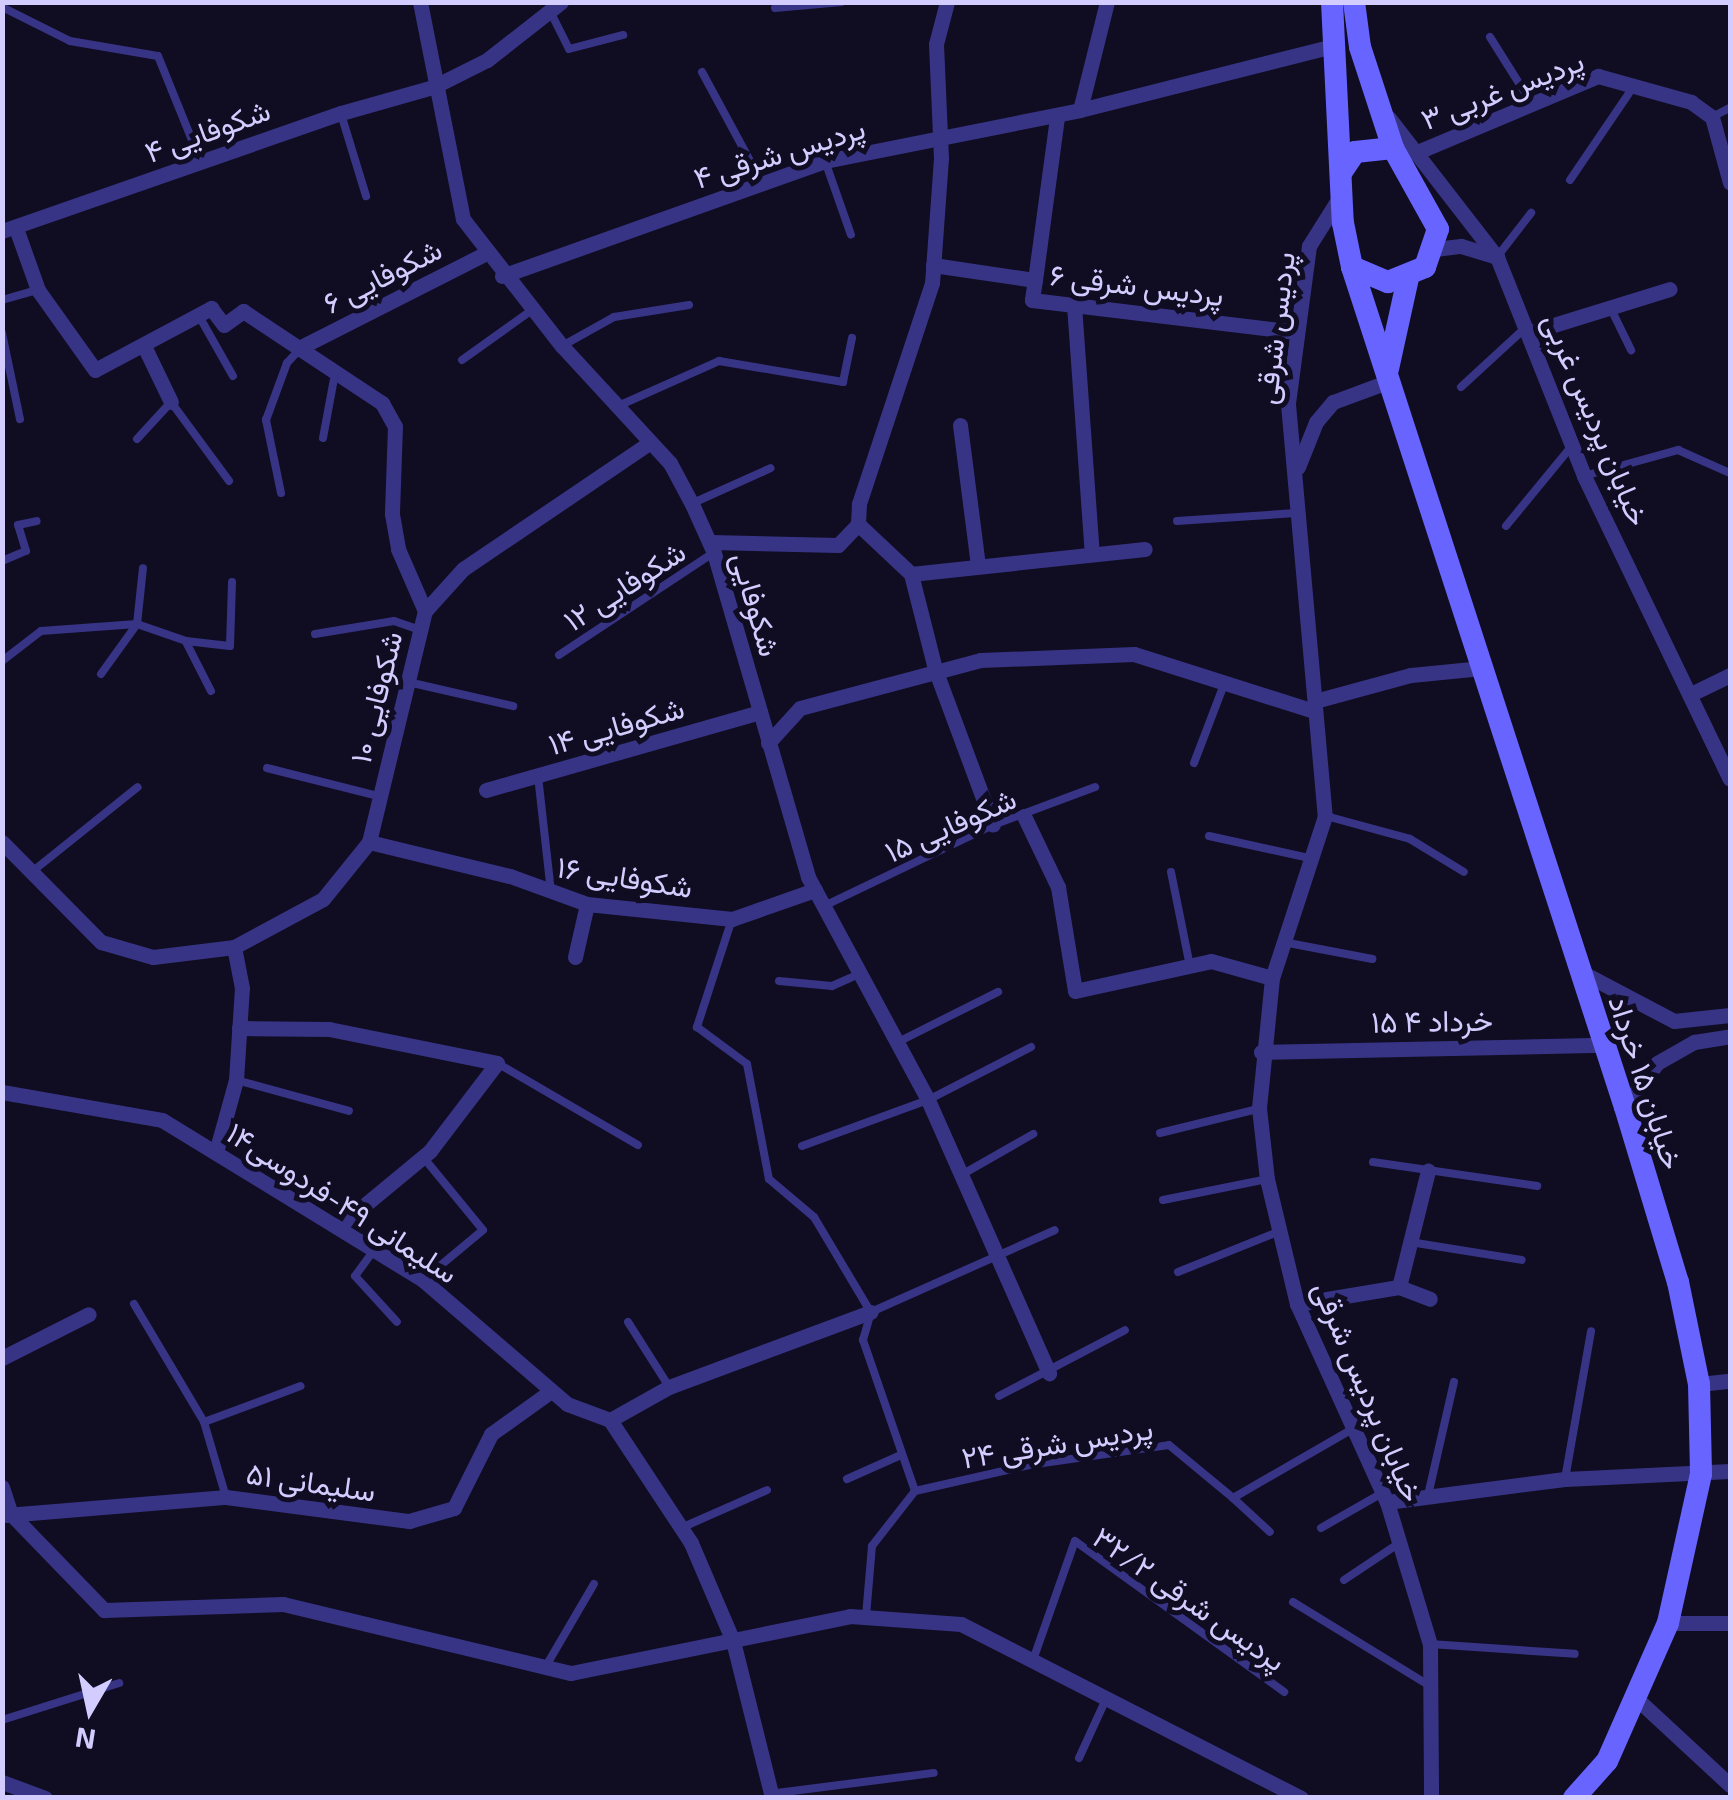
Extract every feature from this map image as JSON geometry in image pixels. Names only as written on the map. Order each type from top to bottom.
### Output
[{"type":"street","name":"شکوفایی","points":[[420,2],[462,219],[502,276],[670,462],[692,504],[712,548],[815,890],[928,1100],[958,1176],[1049,1373]]},
{"type":"street","points":[[712,548],[838,544],[858,524],[859,504],[934,265],[941,137],[936,44],[946,2]]},
{"type":"street","points":[[1080,110],[1107,2]]},
{"type":"street","points":[[1332,2],[1341,184],[1352,267],[1368,278],[1408,278]]},
{"type":"street","points":[[1354,2],[1378,102],[1433,210],[1435,249]]},
{"type":"street","name":"شکوفایی ۴","points":[[10,231],[341,112],[434,87],[488,60],[556,8]]},
{"type":"street","name":"پردیس شرقی ۴","points":[[502,276],[760,181],[825,162],[1057,117],[1336,45]]},
{"type":"street","name":"پردیس غربی ۳","points":[[1404,151],[1598,76],[1691,102],[1712,117]]},
{"type":"street","points":[[1036,280],[1057,117]]},
{"type":"street","points":[[1712,117],[1730,183]]},
{"type":"street","points":[[1341,184],[1356,152],[1404,151]]},
{"type":"street","name":"خیابان پردیس غربی","points":[[1404,151],[1496,256],[1530,328],[1584,476],[1693,692],[1730,778]]},
{"type":"street","name":"پردیس شرقی","points":[[1296,476],[1288,404],[1309,246],[1341,184]]},
{"type":"street","points":[[10,231],[38,290],[96,370],[211,308],[224,325],[244,311],[336,369],[391,414],[395,532],[409,584],[425,612]]},
{"type":"street","points":[[1296,476],[1316,422],[1334,402],[1387,382],[1408,278],[1435,249],[1461,246],[1496,256]]},
{"type":"street","name":"شکوفایی ۶","points":[[303,346],[486,253]]},
{"type":"street","name":"پردیس شرقی ۶","points":[[934,265],[1036,280],[1032,300],[1296,332]]},
{"type":"street","name":"خیابان ۱۵ خرداد","points":[[1352,267],[1625,1108],[1678,1282],[1699,1384],[1701,1474],[1668,1624],[1638,1699],[1607,1761],[1574,1798]]},
{"type":"street","points":[[1530,328],[1670,289]]},
{"type":"street","points":[[1074,305],[1092,554]]},
{"type":"street","points":[[144,346],[170,402]]},
{"type":"street","points":[[960,425],[978,566]]},
{"type":"street","name":"شکوفایی ۱۰","points":[[234,947],[323,899],[369,842],[425,612],[463,569],[649,443]]},
{"type":"street","name":"خیابان پردیس شرقی","points":[[1296,476],[1296,513],[1324,816],[1314,859],[1272,978],[1260,1052],[1259,1108],[1267,1179],[1297,1304],[1384,1498],[1430,1644],[1431,1798]]},
{"type":"street","points":[[858,524],[911,574],[935,669],[993,825]]},
{"type":"street","points":[[911,574],[1145,549]]},
{"type":"street","points":[[768,743],[800,708],[980,660],[1134,654],[1315,706],[1411,675],[1482,668]]},
{"type":"street","points":[[1693,692],[1730,675]]},
{"type":"street","name":"شکوفایی ۱۴","points":[[486,790],[760,712]]},
{"type":"street","points":[[1024,816],[1058,888],[1075,991],[1212,961],[1272,978]]},
{"type":"street","points":[[2,842],[101,942],[154,957],[234,947],[240,1028],[236,1080],[216,1152]]},
{"type":"street","name":"شکوفایی ۱۶","points":[[369,842],[510,876],[551,896],[587,904],[732,920],[815,890]]},
{"type":"street","points":[[575,957],[587,904]]},
{"type":"street","points":[[1581,972],[1674,1021],[1730,1015]]},
{"type":"street","points":[[240,1028],[329,1029],[497,1063],[423,1157],[338,1227]]},
{"type":"street","points":[[1625,1108],[1657,1063],[1694,1042],[1730,1036]]},
{"type":"street","name":"۱۵ خرداد ۴","points":[[1260,1052],[1604,1046]]},
{"type":"street","name":"سلیمانی ۴۹-فردوسی۱۴","points":[[2,1092],[162,1120],[423,1280],[551,1390],[610,1420],[681,1528],[733,1640],[771,1796]]},
{"type":"street","points":[[1399,1287],[1428,1171]]},
{"type":"street","points":[[1297,1304],[1399,1287],[1430,1299]]},
{"type":"street","points":[[610,1420],[669,1387],[871,1312]]},
{"type":"street","points":[[2,1358],[89,1314]]},
{"type":"street","points":[[1699,1384],[1730,1381]]},
{"type":"street","name":"سلیمانی ۵۱","points":[[7,1514],[226,1497],[409,1522],[454,1508],[491,1434],[551,1390]]},
{"type":"street","points":[[1384,1498],[1565,1479],[1730,1471]]},
{"type":"street","points":[[2,1487],[7,1514],[104,1610],[283,1604],[571,1674],[866,1616],[962,1624],[1302,1798]]},
{"type":"street","points":[[1668,1624],[1730,1623]]},
{"type":"street","points":[[1638,1699],[1730,1784]]},
{"type":"street","points":[[2,1782],[45,1798]]},
{"type":"lane","points":[[775,8],[842,2]]},
{"type":"lane","points":[[2,7],[70,41],[158,56],[200,160]]},
{"type":"lane","points":[[556,8],[569,49],[623,35]]},
{"type":"lane","points":[[1490,38],[1532,104]]},
{"type":"lane","points":[[702,72],[760,181]]},
{"type":"lane","points":[[1570,180],[1634,86]]},
{"type":"lane","points":[[1712,117],[1730,108]]},
{"type":"lane","points":[[341,112],[366,196]]},
{"type":"lane","points":[[825,162],[851,236]]},
{"type":"lane","points":[[1496,256],[1531,213]]},
{"type":"lane","points":[[2,300],[38,290]]},
{"type":"lane","points":[[1608,304],[1631,350]]},
{"type":"lane","points":[[562,346],[614,317],[690,305]]},
{"type":"lane","points":[[462,360],[532,310]]},
{"type":"lane","points":[[199,316],[233,376]]},
{"type":"lane","points":[[1461,387],[1530,328]]},
{"type":"lane","points":[[2,332],[20,419]]},
{"type":"lane","points":[[617,407],[719,361],[843,382],[852,338]]},
{"type":"lane","points":[[282,492],[266,420],[287,362],[303,346]]},
{"type":"lane","points":[[322,438],[336,369]]},
{"type":"lane","points":[[137,439],[170,402],[229,481]]},
{"type":"lane","points":[[1506,526],[1573,444]]},
{"type":"lane","points":[[1584,476],[1678,450],[1730,472]]},
{"type":"lane","points":[[692,504],[772,468]]},
{"type":"lane","points":[[1177,521],[1296,513]]},
{"type":"lane","points":[[2,561],[26,551],[18,525],[37,521]]},
{"type":"lane","name":"شکوفایی ۱۲","points":[[558,656],[712,548]]},
{"type":"lane","points":[[101,674],[137,624],[143,568]]},
{"type":"lane","points":[[2,661],[41,631],[137,624],[186,641],[230,646],[232,582]]},
{"type":"lane","points":[[315,634],[394,621],[420,630]]},
{"type":"lane","points":[[186,641],[210,692]]},
{"type":"lane","points":[[408,682],[513,706]]},
{"type":"lane","points":[[1194,764],[1224,682]]},
{"type":"lane","points":[[267,768],[378,796]]},
{"type":"lane","points":[[538,775],[551,896]]},
{"type":"lane","points":[[32,871],[138,787]]},
{"type":"lane","name":"شکوفایی ۱۵","points":[[824,906],[993,825],[1095,787]]},
{"type":"lane","points":[[1324,816],[1410,839],[1464,872]]},
{"type":"lane","points":[[1210,836],[1314,859]]},
{"type":"lane","points":[[1171,872],[1190,966]]},
{"type":"lane","points":[[732,920],[697,1027],[747,1064],[769,1179],[814,1217],[871,1312],[863,1340],[915,1491],[872,1546],[866,1616]]},
{"type":"lane","points":[[1282,942],[1372,959]]},
{"type":"lane","points":[[779,981],[832,986],[859,974]]},
{"type":"lane","points":[[898,1042],[998,992]]},
{"type":"lane","points":[[802,1146],[928,1100],[1030,1046]]},
{"type":"lane","points":[[497,1063],[638,1146]]},
{"type":"lane","points":[[236,1080],[348,1111]]},
{"type":"lane","points":[[1160,1133],[1259,1108]]},
{"type":"lane","points":[[958,1176],[1033,1134]]},
{"type":"lane","points":[[423,1157],[483,1230],[423,1280]]},
{"type":"lane","points":[[1373,1162],[1537,1186]]},
{"type":"lane","points":[[1163,1200],[1267,1179]]},
{"type":"lane","points":[[871,1312],[1055,1230]]},
{"type":"lane","points":[[1178,1272],[1280,1232]]},
{"type":"lane","points":[[1410,1242],[1522,1260]]},
{"type":"lane","points":[[374,1250],[355,1276],[397,1322]]},
{"type":"lane","points":[[134,1304],[204,1422],[226,1497]]},
{"type":"lane","points":[[628,1322],[669,1387]]},
{"type":"lane","points":[[999,1396],[1125,1330]]},
{"type":"lane","points":[[1565,1479],[1591,1331]]},
{"type":"lane","points":[[1429,1492],[1454,1382]]},
{"type":"lane","points":[[204,1422],[301,1386]]},
{"type":"lane","points":[[1233,1498],[1351,1430]]},
{"type":"lane","name":"پردیس شرقی ۲۴","points":[[915,1491],[1029,1465],[1169,1445],[1270,1532]]},
{"type":"lane","points":[[847,1479],[901,1455]]},
{"type":"lane","points":[[681,1528],[767,1490]]},
{"type":"lane","points":[[1321,1528],[1384,1498]]},
{"type":"lane","name":"پردیس شرقی ۳۲/۲","points":[[1032,1660],[1075,1541],[1284,1692]]},
{"type":"lane","points":[[1344,1580],[1401,1542]]},
{"type":"lane","points":[[545,1667],[594,1584]]},
{"type":"lane","points":[[1292,1602],[1430,1686]]},
{"type":"lane","points":[[1430,1644],[1575,1654]]},
{"type":"lane","points":[[2,1720],[118,1683]]},
{"type":"lane","points":[[1079,1758],[1106,1699]]},
{"type":"lane","points":[[771,1796],[934,1773]]}]
